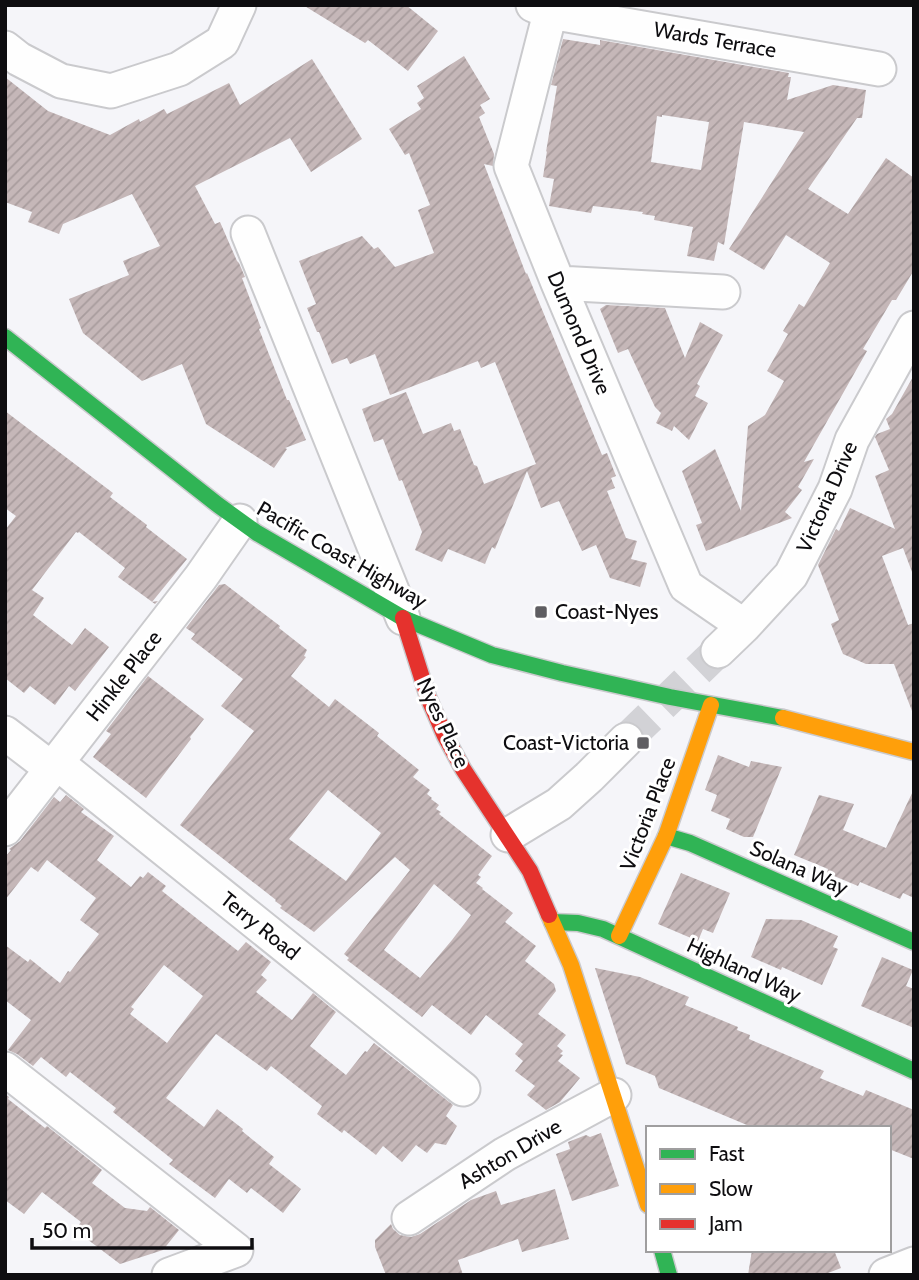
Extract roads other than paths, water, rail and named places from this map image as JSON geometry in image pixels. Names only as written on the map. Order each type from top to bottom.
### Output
[{"type":"main road","name":"Pacific Coast Highway","points":[[5,337],[240,521],[274,544],[403,618],[492,655],[586,679],[795,720],[914,752]]},
{"type":"main road","name":"Nyes Place","points":[[403,618],[428,697],[445,736],[463,769],[530,871],[571,965],[646,1199]]},
{"type":"main road","name":"Victoria Place","points":[[619,936],[666,836],[711,705]]},
{"type":"main road","name":"Solana Way","points":[[666,836],[691,843],[914,942]]},
{"type":"main road","name":"Highland Way","points":[[552,922],[588,923],[914,1071]]},
{"type":"main road","points":[[663,1252],[669,1275]]},
{"type":"street","points":[[5,48],[19,59],[61,81],[111,91],[179,69],[222,42],[239,5]]},
{"type":"street","name":"Wards Terrace","points":[[545,7],[879,69]]},
{"type":"street","name":"Dumond Drive","points":[[545,7],[512,166],[558,283],[686,586],[744,626]]},
{"type":"street","name":"Nyes Place","points":[[248,233],[403,618]]},
{"type":"street","points":[[558,283],[723,292]]},
{"type":"street","name":"Victoria Drive","points":[[718,651],[791,575],[835,489],[852,440],[914,328]]},
{"type":"street","name":"Hinkle Place","points":[[5,829],[201,577],[240,521]]},
{"type":"street","name":"Terry Road","points":[[5,733],[54,766],[464,1089]]},
{"type":"street","points":[[508,835],[559,804],[626,740]]},
{"type":"street","points":[[5,1069],[236,1250],[169,1275]]},
{"type":"street","name":"Ashton Drive","points":[[408,1218],[505,1154],[614,1095]]},
{"type":"street","points":[[886,1275],[914,1264]]},
{"type":"tunnel","points":[[626,740],[718,651]]},
{"type":"place","name":"Coast-Nyes","points":[[541,612]]},
{"type":"place","name":"Coast-Victoria","points":[[643,743]]}]
